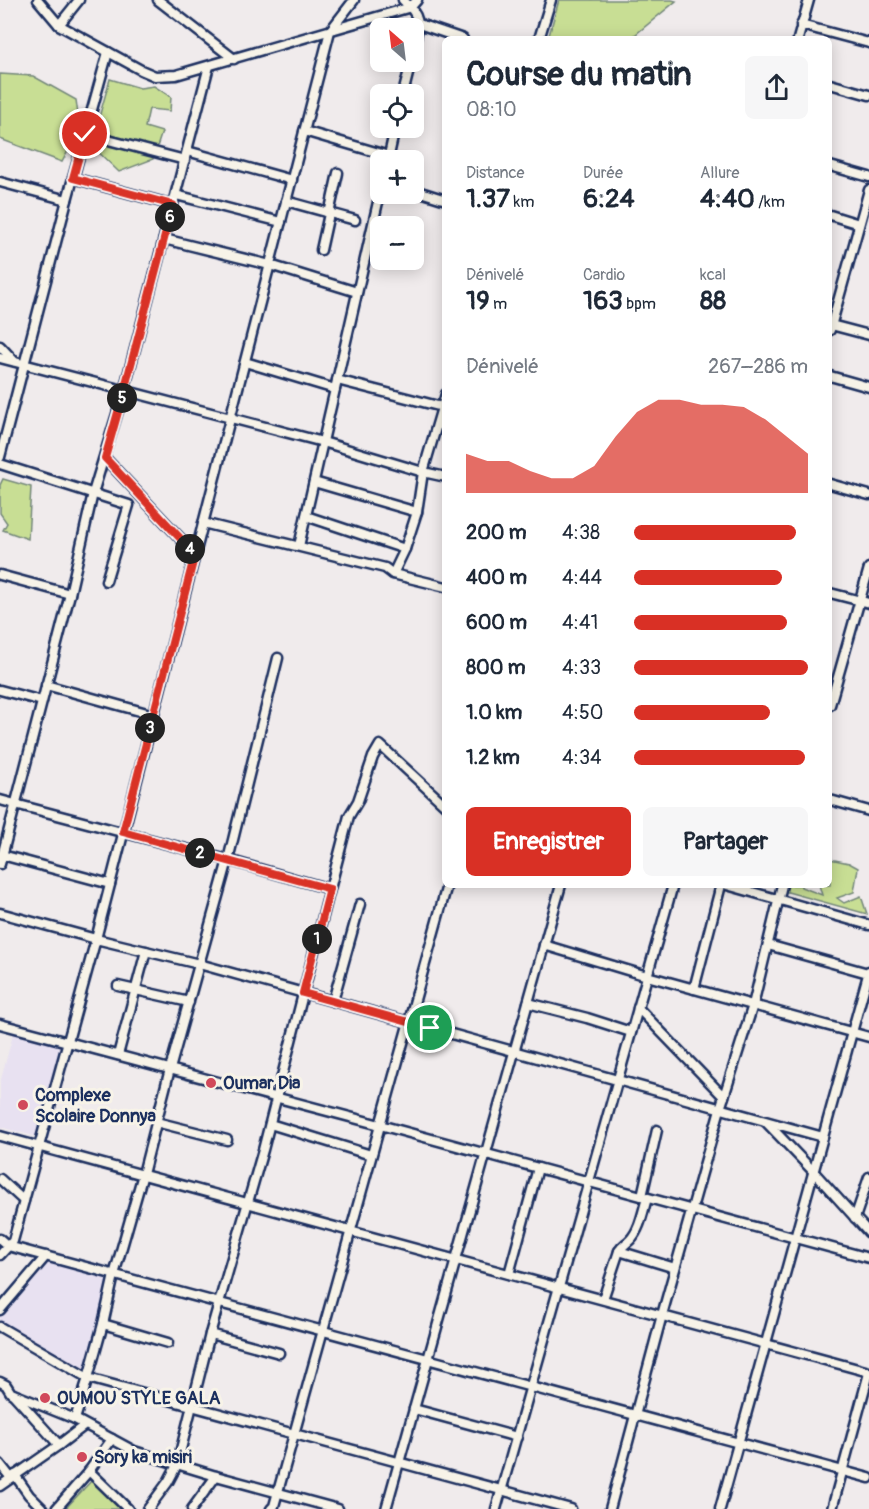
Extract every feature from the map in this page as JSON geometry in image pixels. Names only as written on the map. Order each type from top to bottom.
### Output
[{"type":"street","points":[[38,0],[59,25],[155,76],[176,75],[209,66],[414,4]]},
{"type":"street","points":[[59,25],[79,0]]},
{"type":"street","points":[[158,0],[234,59]]},
{"type":"street","points":[[0,1254],[13,1241],[96,939],[330,31],[354,0]]},
{"type":"street","points":[[403,0],[414,4]]},
{"type":"street","points":[[540,36],[550,0]]},
{"type":"street","points":[[799,36],[808,0]]},
{"type":"street","points":[[424,26],[454,36]]},
{"type":"street","points":[[801,26],[869,43]]},
{"type":"street","points":[[0,457],[19,363],[108,52]]},
{"type":"street","points":[[110,884],[1,860],[70,594],[93,493],[124,391],[209,66]]},
{"type":"street","points":[[832,85],[869,95]]},
{"type":"street","points":[[304,131],[370,152]]},
{"type":"street","points":[[85,134],[292,180]]},
{"type":"street","points":[[832,167],[869,177]]},
{"type":"street","points":[[321,250],[338,172]]},
{"type":"street","points":[[73,178],[173,205]]},
{"type":"street","points":[[0,182],[67,200]]},
{"type":"street","points":[[832,321],[869,190]]},
{"type":"street","points":[[424,193],[442,199]]},
{"type":"street","points":[[176,195],[281,222]]},
{"type":"street","points":[[286,201],[355,220]]},
{"type":"street","points":[[299,546],[378,204]]},
{"type":"street","points":[[832,216],[860,224]]},
{"type":"street","points":[[164,239],[270,265],[357,292]]},
{"type":"street","points":[[832,328],[869,335]]},
{"type":"street","points":[[0,346],[19,363]]},
{"type":"street","points":[[0,358],[230,417],[442,476]]},
{"type":"street","points":[[245,362],[335,389]]},
{"type":"street","points":[[832,377],[869,387]]},
{"type":"street","points":[[338,380],[442,406]]},
{"type":"street","points":[[393,574],[405,549],[417,512],[423,472],[442,413]]},
{"type":"street","points":[[105,458],[195,554]]},
{"type":"street","points":[[0,464],[129,505],[106,580]]},
{"type":"street","points":[[314,482],[417,512]]},
{"type":"street","points":[[832,485],[869,495]]},
{"type":"street","points":[[306,516],[405,549]]},
{"type":"street","points":[[203,523],[385,568],[393,574],[442,586]]},
{"type":"street","points":[[832,698],[869,568]]},
{"type":"street","points":[[0,574],[70,594]]},
{"type":"street","points":[[832,594],[869,603]]},
{"type":"street","points":[[75,1419],[103,1324],[114,1275],[228,860],[278,658]]},
{"type":"street","points":[[46,685],[154,715]]},
{"type":"street","points":[[0,690],[42,701]]},
{"type":"street","points":[[148,1509],[168,1482],[177,1465],[210,1334],[270,1124],[349,816],[358,801],[373,757],[380,745],[442,802]]},
{"type":"street","points":[[0,801],[330,889]]},
{"type":"street","points":[[832,802],[869,811]]},
{"type":"street","points":[[271,1509],[274,1506],[446,888]]},
{"type":"street","points":[[386,1509],[560,888]]},
{"type":"street","points":[[496,1509],[672,888]]},
{"type":"street","points":[[694,989],[720,888]]},
{"type":"street","points":[[737,888],[869,925]]},
{"type":"street","points":[[610,1509],[720,1109],[753,1005],[781,888]]},
{"type":"street","points":[[333,1001],[360,904]]},
{"type":"street","points":[[0,913],[199,964],[823,1137]]},
{"type":"street","points":[[544,945],[869,1037]]},
{"type":"street","points":[[720,1509],[869,972],[768,945]]},
{"type":"street","points":[[118,1055],[146,951]]},
{"type":"street","points":[[118,986],[189,1002]]},
{"type":"street","points":[[528,1003],[631,1032]]},
{"type":"street","points":[[638,1008],[724,1097]]},
{"type":"street","points":[[0,1024],[869,1258]]},
{"type":"street","points":[[766,1121],[869,1233]]},
{"type":"street","points":[[156,1122],[227,1140]]},
{"type":"street","points":[[270,1124],[371,1155]]},
{"type":"street","points":[[603,1299],[619,1251],[632,1238],[638,1226],[657,1130]]},
{"type":"street","points":[[0,1136],[869,1373],[832,1509]]},
{"type":"street","points":[[509,1274],[538,1168]]},
{"type":"street","points":[[855,1218],[869,1177]]},
{"type":"street","points":[[0,1179],[24,1201]]},
{"type":"street","points":[[0,1239],[8,1246],[869,1478]]},
{"type":"street","points":[[619,1251],[675,1268]]},
{"type":"street","points":[[0,1310],[46,1256]]},
{"type":"street","points":[[103,1324],[168,1343]]},
{"type":"street","points":[[0,1326],[88,1378],[571,1509]]},
{"type":"street","points":[[210,1334],[279,1353]]},
{"type":"street","points":[[4,1388],[75,1419],[134,1451],[338,1509]]},
{"type":"street","points":[[4,1388],[59,1445]]},
{"type":"street","points":[[414,1408],[517,1437]]},
{"type":"street","points":[[0,1486],[85,1425]]},
{"type":"street","points":[[56,1509],[89,1471],[112,1439]]},
{"type":"street","points":[[0,1464],[43,1509]]},
{"type":"street","points":[[89,1471],[128,1509]]},
{"type":"street","points":[[192,1509],[216,1476]]},
{"type":"shaded area","name":"Complexe Scolaire Donnya","points":[[14,1031],[63,1044],[38,1137],[0,1127],[0,1083]]},
{"type":"shaded area","points":[[45,1258],[113,1276],[87,1377],[0,1324],[0,1313]]},
{"type":"green space","points":[[559,0],[676,1],[634,36],[549,36]]},
{"type":"green space","points":[[0,74],[33,76],[76,100],[80,129],[62,162],[0,139]]},
{"type":"green space","points":[[110,79],[140,88],[154,86],[171,97],[170,111],[149,109],[145,127],[162,132],[153,159],[119,172],[91,145]]},
{"type":"green space","points":[[3,479],[31,487],[28,539],[3,530],[7,523],[0,513],[0,485]]},
{"type":"green space","points":[[832,859],[849,863],[858,868],[854,892],[837,898],[844,903],[861,896],[867,914],[784,891],[785,888],[804,888],[822,895],[820,888],[832,888]]},
{"type":"green space","points":[[93,1479],[122,1509],[65,1509]]},
{"type":"place","name":"Oumar Dia","points":[[211,1083]]},
{"type":"place","name":"Complexe Scolaire Donnya","points":[[23,1105]]},
{"type":"place","name":"OUMOU STYLE GALA","points":[[45,1398]]},
{"type":"place","name":"Sory ka misiri","points":[[82,1457]]},
{"type":"route","points":[[85,134],[73,178],[173,205],[105,458],[195,554],[123,832],[330,889],[303,993],[430,1028]]}]
